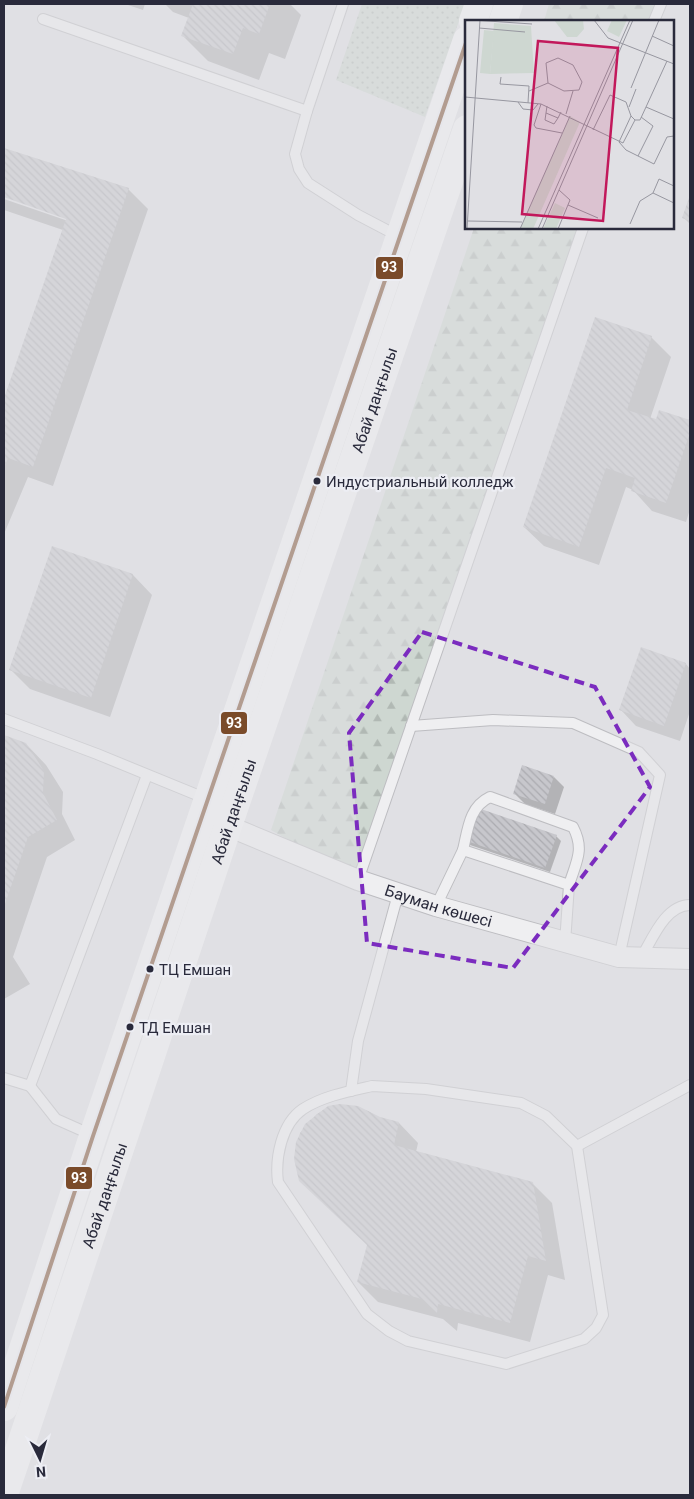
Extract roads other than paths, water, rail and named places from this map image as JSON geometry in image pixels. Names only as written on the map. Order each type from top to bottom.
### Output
[{"type":"main road","points":[[473,20],[479,4]]},
{"type":"main road","points":[[503,20],[509,4]]},
{"type":"main road","name":"Абай даңғылы","points":[[4,1495],[228,826],[413,242],[465,44]]},
{"type":"main road","name":"Абай даңғылы","points":[[4,1407],[93,1136],[208,800],[413,242],[465,131]]},
{"type":"street","name":"Бауман көшесі","points":[[208,800],[228,826],[358,880],[398,894],[619,957],[690,960]]},
{"type":"lane","points":[[343,4],[307,111],[295,154],[299,168],[308,183],[358,214],[413,242]]},
{"type":"lane","points":[[654,20],[660,4]]},
{"type":"lane","points":[[42,19],[307,111]]},
{"type":"lane","points":[[358,880],[583,229]]},
{"type":"lane","points":[[4,719],[208,800]]},
{"type":"lane","points":[[411,726],[493,720],[573,723],[639,752],[660,775],[619,957]]},
{"type":"lane","points":[[30,1086],[147,775]]},
{"type":"lane","points":[[436,906],[463,850],[473,811],[479,802],[490,797],[573,827],[580,840],[581,848],[569,885],[565,943]]},
{"type":"lane","points":[[463,850],[569,885]]},
{"type":"lane","points":[[351,1091],[358,1041],[398,894]]},
{"type":"lane","points":[[640,958],[667,916],[685,905],[690,905]]},
{"type":"lane","points":[[4,1078],[30,1086],[56,1119],[93,1136]]},
{"type":"lane","points":[[577,1146],[690,1085]]},
{"type":"lane","points":[[372,1086],[426,1089],[521,1103],[546,1116],[577,1146],[603,1315],[596,1328],[584,1339],[506,1364],[408,1341],[389,1331],[367,1314],[278,1182],[277,1154],[293,1120],[302,1109],[351,1091],[372,1086]]},
{"type":"place","name":"Индустриальный колледж","points":[[317,481]]},
{"type":"place","name":"ТЦ Емшан","points":[[150,969]]},
{"type":"place","name":"ТД Емшан","points":[[130,1027]]}]
